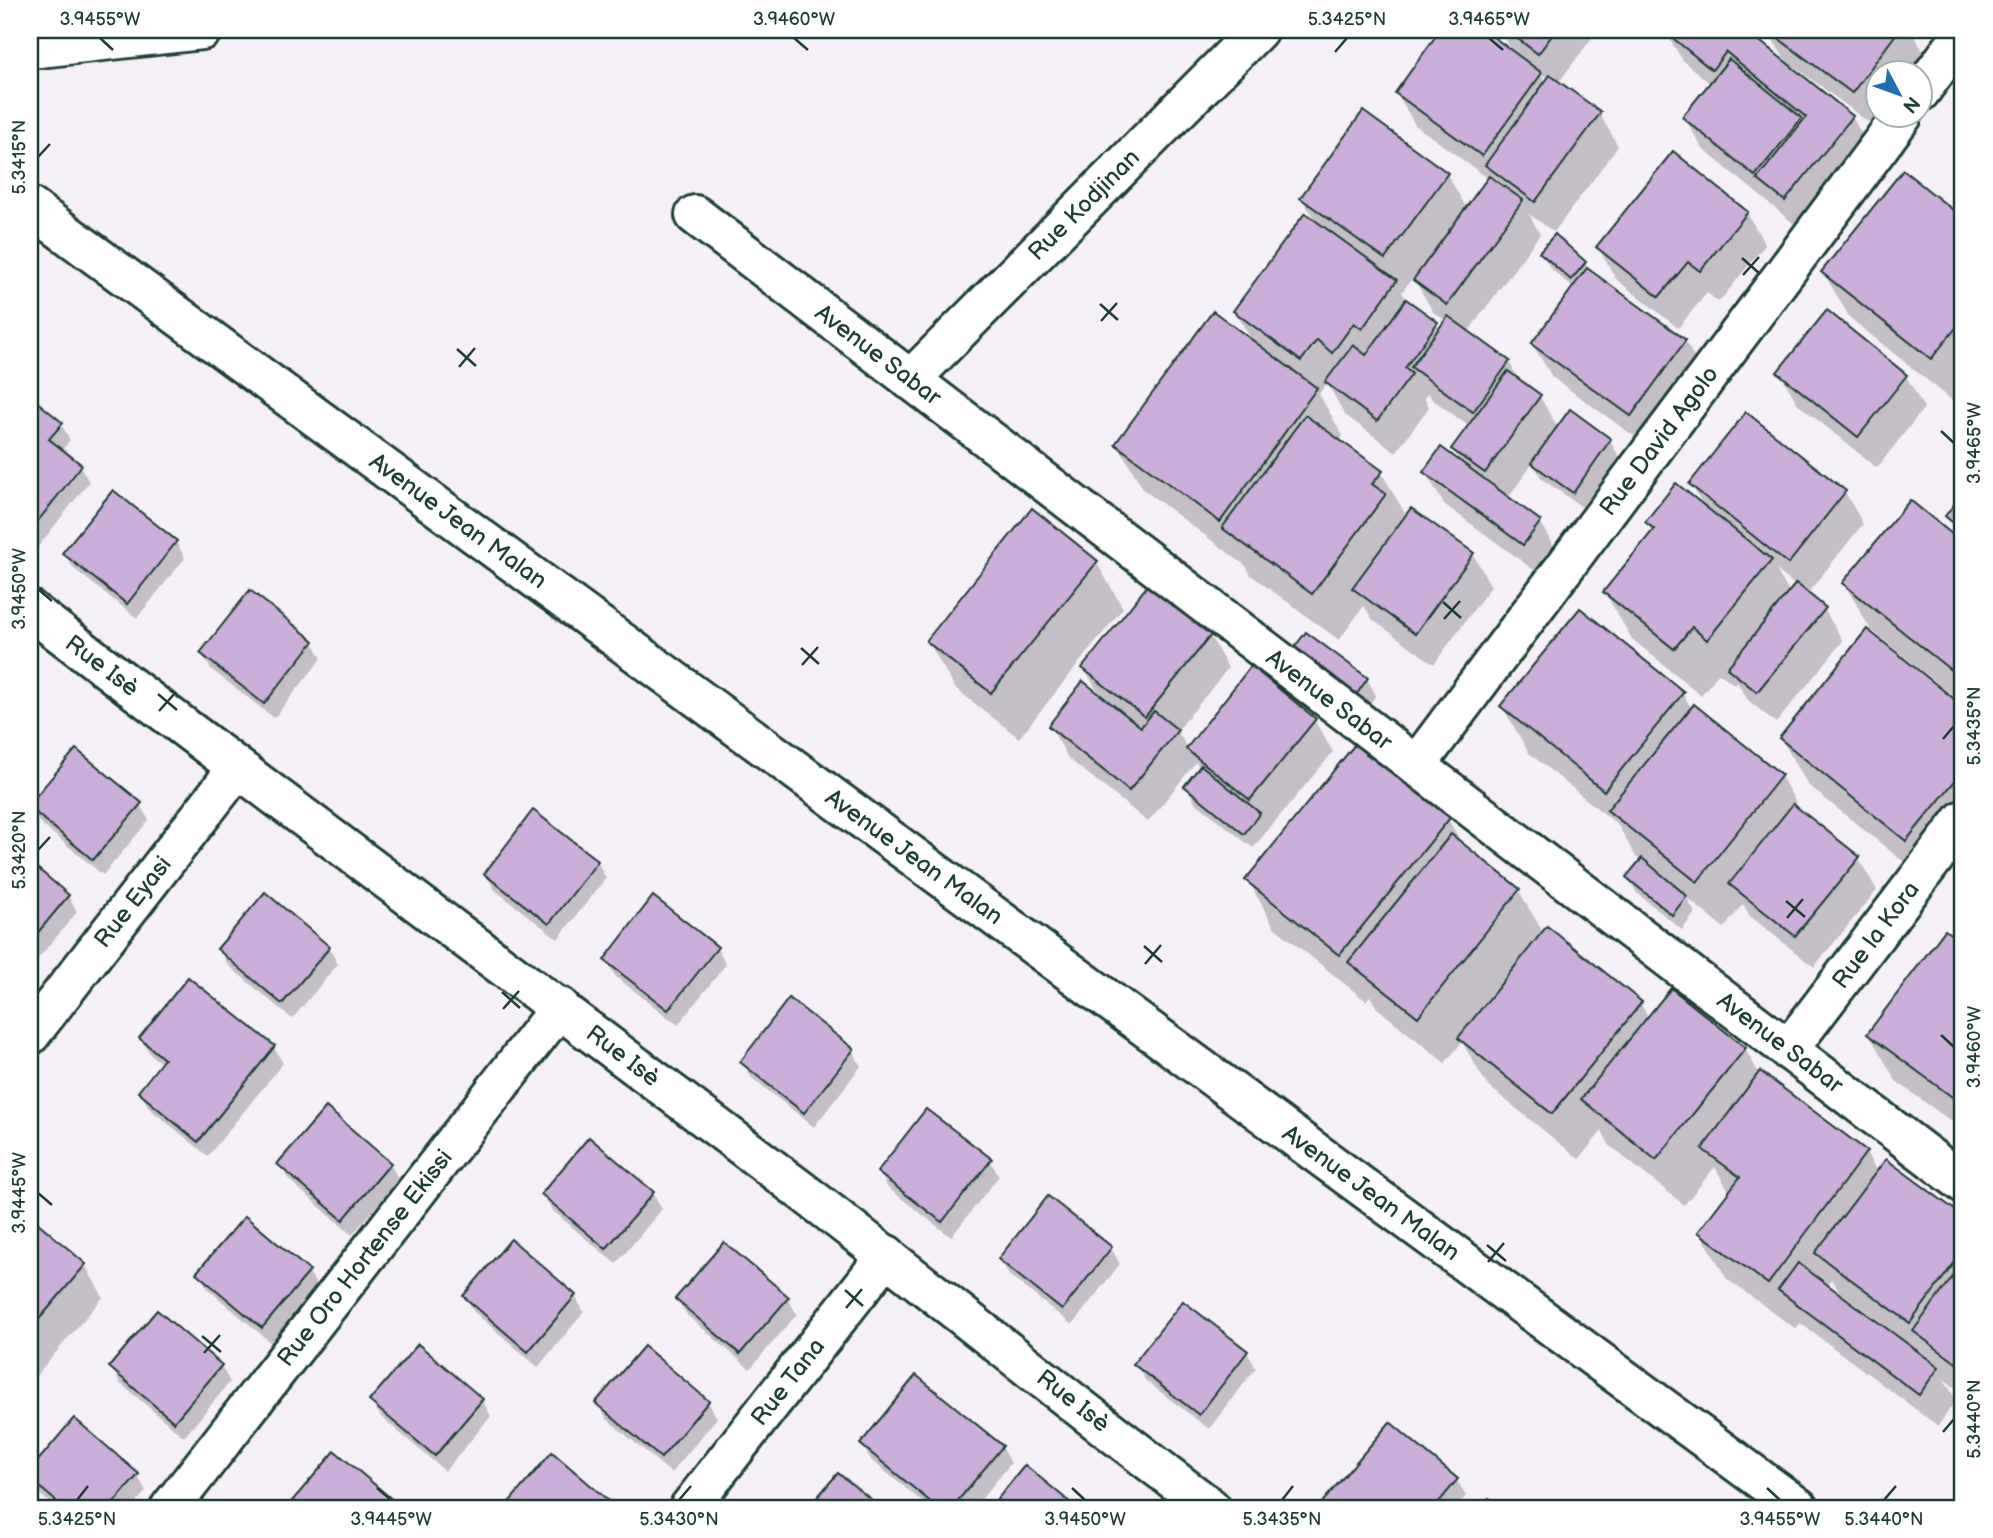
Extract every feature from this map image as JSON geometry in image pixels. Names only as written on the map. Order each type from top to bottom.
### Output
[{"type":"street","points":[[30,49],[202,30]]},
{"type":"street","name":"Rue Kodjinan","points":[[910,380],[1258,30]]},
{"type":"street","points":[[1934,73],[1963,34]]},
{"type":"street","name":"Rue David Agolo","points":[[1416,766],[1892,130]]},
{"type":"street","name":"Avenue Jean Malan","points":[[30,207],[1799,1508]]},
{"type":"street","name":"Avenue Sabar","points":[[695,215],[1963,1183]]},
{"type":"street","name":"Rue Isè","points":[[30,610],[237,769],[560,1007],[887,1255],[1201,1505]]},
{"type":"street","name":"Rue Eyasi","points":[[30,1035],[237,769]]},
{"type":"street","name":"Rue la Kora","points":[[1788,1050],[1963,820]]},
{"type":"street","name":"Rue Oro Hortense Ekissi","points":[[170,1508],[560,1007]]},
{"type":"street","name":"Rue Tana","points":[[690,1508],[887,1255]]},
{"type":"building","points":[[1440,30],[1484,30],[1542,73],[1482,156],[1395,93]]},
{"type":"building","points":[[1506,30],[1556,30],[1538,54]]},
{"type":"building","points":[[1663,30],[1746,30],[1853,116],[1785,201],[1757,179],[1806,117],[1726,52],[1712,70]]},
{"type":"building","points":[[1767,30],[1899,30],[1877,60],[1864,60],[1864,77],[1852,93]]},
{"type":"building","points":[[1729,59],[1802,118],[1755,176],[1682,117]]},
{"type":"building","points":[[1550,75],[1601,112],[1535,202],[1485,165]]},
{"type":"building","points":[[1363,111],[1448,173],[1385,259],[1300,198]]},
{"type":"building","points":[[1673,151],[1748,212],[1700,271],[1688,262],[1659,297],[1596,247]]},
{"type":"building","points":[[1963,162],[1963,181],[1954,174]]},
{"type":"building","points":[[1903,170],[1963,218],[1963,319],[1931,359],[1821,272]]},
{"type":"building","points":[[1489,176],[1523,200],[1447,305],[1413,280]]},
{"type":"building","points":[[1305,213],[1397,280],[1362,329],[1354,323],[1332,353],[1317,340],[1301,361],[1233,311]]},
{"type":"building","points":[[1555,234],[1586,262],[1571,280],[1539,252]]},
{"type":"building","points":[[1587,268],[1686,340],[1631,416],[1531,344]]},
{"type":"building","points":[[1406,299],[1438,322],[1405,368],[1412,374],[1377,421],[1325,382],[1353,345],[1366,355]]},
{"type":"building","points":[[1827,310],[1907,375],[1858,437],[1777,372]]},
{"type":"building","points":[[1213,311],[1317,388],[1220,522],[1115,444]]},
{"type":"building","points":[[1448,316],[1510,361],[1473,412],[1411,367]]},
{"type":"building","points":[[1508,371],[1541,395],[1485,473],[1451,449]]},
{"type":"building","points":[[30,396],[63,423],[49,439],[82,465],[30,531]]},
{"type":"building","points":[[1570,409],[1611,439],[1573,493],[1531,463]]},
{"type":"building","points":[[1746,412],[1846,491],[1788,564],[1689,484]]},
{"type":"building","points":[[1305,415],[1383,471],[1372,484],[1386,494],[1312,594],[1222,528]]},
{"type":"building","points":[[1441,447],[1541,521],[1523,545],[1423,472]]},
{"type":"building","points":[[1676,483],[1772,560],[1707,640],[1692,627],[1674,649],[1603,592],[1654,529],[1645,522]]},
{"type":"building","points":[[113,490],[177,541],[127,604],[62,553]]},
{"type":"building","points":[[1963,493],[1963,531],[1945,516]]},
{"type":"building","points":[[1910,500],[1963,543],[1963,680],[1842,583]]},
{"type":"building","points":[[1032,508],[1098,561],[991,693],[926,641]]},
{"type":"building","points":[[1411,508],[1474,553],[1415,634],[1352,588]]},
{"type":"building","points":[[1796,583],[1826,608],[1757,692],[1727,668]]},
{"type":"building","points":[[1148,585],[1211,635],[1145,717],[1082,668]]},
{"type":"building","points":[[250,590],[314,641],[264,704],[200,653]]},
{"type":"building","points":[[1580,608],[1684,692],[1604,791],[1500,706]]},
{"type":"building","points":[[1867,629],[1963,706],[1963,771],[1906,841],[1779,738]]},
{"type":"building","points":[[1306,632],[1368,678],[1356,695],[1293,649]]},
{"type":"building","points":[[1251,666],[1316,719],[1250,800],[1186,749]]},
{"type":"building","points":[[1083,681],[1141,727],[1154,711],[1178,730],[1129,791],[1048,726]]},
{"type":"building","points":[[1694,704],[1782,775],[1697,882],[1607,810]]},
{"type":"building","points":[[1356,743],[1450,818],[1339,955],[1245,880]]},
{"type":"building","points":[[76,749],[142,803],[93,860],[30,808],[30,803]]},
{"type":"building","points":[[1201,765],[1260,813],[1244,834],[1184,786]]},
{"type":"building","points":[[1793,804],[1860,857],[1795,936],[1729,884]]},
{"type":"building","points":[[533,810],[598,861],[549,924],[484,874]]},
{"type":"building","points":[[1451,834],[1520,889],[1418,1017],[1348,962]]},
{"type":"building","points":[[1642,858],[1687,896],[1672,915],[1626,877]]},
{"type":"building","points":[[30,862],[69,895],[30,942]]},
{"type":"building","points":[[265,892],[330,947],[282,1004],[217,949]]},
{"type":"building","points":[[653,896],[718,947],[668,1010],[604,960]]},
{"type":"building","points":[[1547,926],[1642,1002],[1552,1114],[1458,1038]]},
{"type":"building","points":[[1945,930],[1963,943],[1963,1105],[1867,1034]]},
{"type":"building","points":[[188,977],[275,1046],[198,1142],[138,1092],[164,1059],[139,1038]]},
{"type":"building","points":[[1671,988],[1746,1048],[1656,1160],[1581,1099]]},
{"type":"building","points":[[789,998],[854,1049],[804,1113],[740,1062]]},
{"type":"building","points":[[1760,1071],[1867,1151],[1768,1284],[1698,1232],[1740,1177],[1702,1149]]},
{"type":"building","points":[[326,1107],[391,1163],[343,1220],[277,1164]]},
{"type":"building","points":[[926,1109],[992,1159],[942,1222],[877,1172]]},
{"type":"building","points":[[589,1137],[654,1192],[606,1249],[541,1194]]},
{"type":"building","points":[[1886,1159],[1963,1216],[1963,1251],[1910,1323],[1815,1253]]},
{"type":"building","points":[[1048,1196],[1112,1247],[1062,1310],[998,1259]]},
{"type":"building","points":[[30,1216],[86,1264],[30,1330]]},
{"type":"building","points":[[245,1216],[310,1271],[262,1328],[196,1273]]},
{"type":"building","points":[[511,1239],[576,1295],[528,1352],[463,1296]]},
{"type":"building","points":[[724,1242],[789,1297],[740,1354],[675,1299]]},
{"type":"building","points":[[1798,1263],[1939,1367],[1919,1395],[1778,1290]]},
{"type":"building","points":[[1963,1263],[1963,1368],[1913,1331]]},
{"type":"building","points":[[1183,1301],[1248,1351],[1199,1415],[1133,1364]]},
{"type":"building","points":[[157,1310],[222,1365],[174,1422],[109,1367]]},
{"type":"building","points":[[418,1344],[483,1399],[435,1456],[369,1401]]},
{"type":"building","points":[[644,1346],[709,1401],[661,1458],[595,1403]]},
{"type":"building","points":[[916,1375],[1003,1446],[952,1508],[938,1508],[860,1444]]},
{"type":"building","points":[[74,1418],[139,1474],[109,1508],[64,1508],[30,1479],[30,1470]]},
{"type":"building","points":[[1390,1422],[1458,1479],[1434,1508],[1319,1506]]},
{"type":"building","points":[[335,1451],[400,1506],[286,1508]]},
{"type":"building","points":[[552,1452],[617,1508],[504,1508]]},
{"type":"building","points":[[1025,1465],[1077,1508],[990,1508]]},
{"type":"building","points":[[838,1473],[882,1508],[808,1508]]},
{"type":"building","points":[[1489,1498],[1502,1508],[1481,1508]]}]
